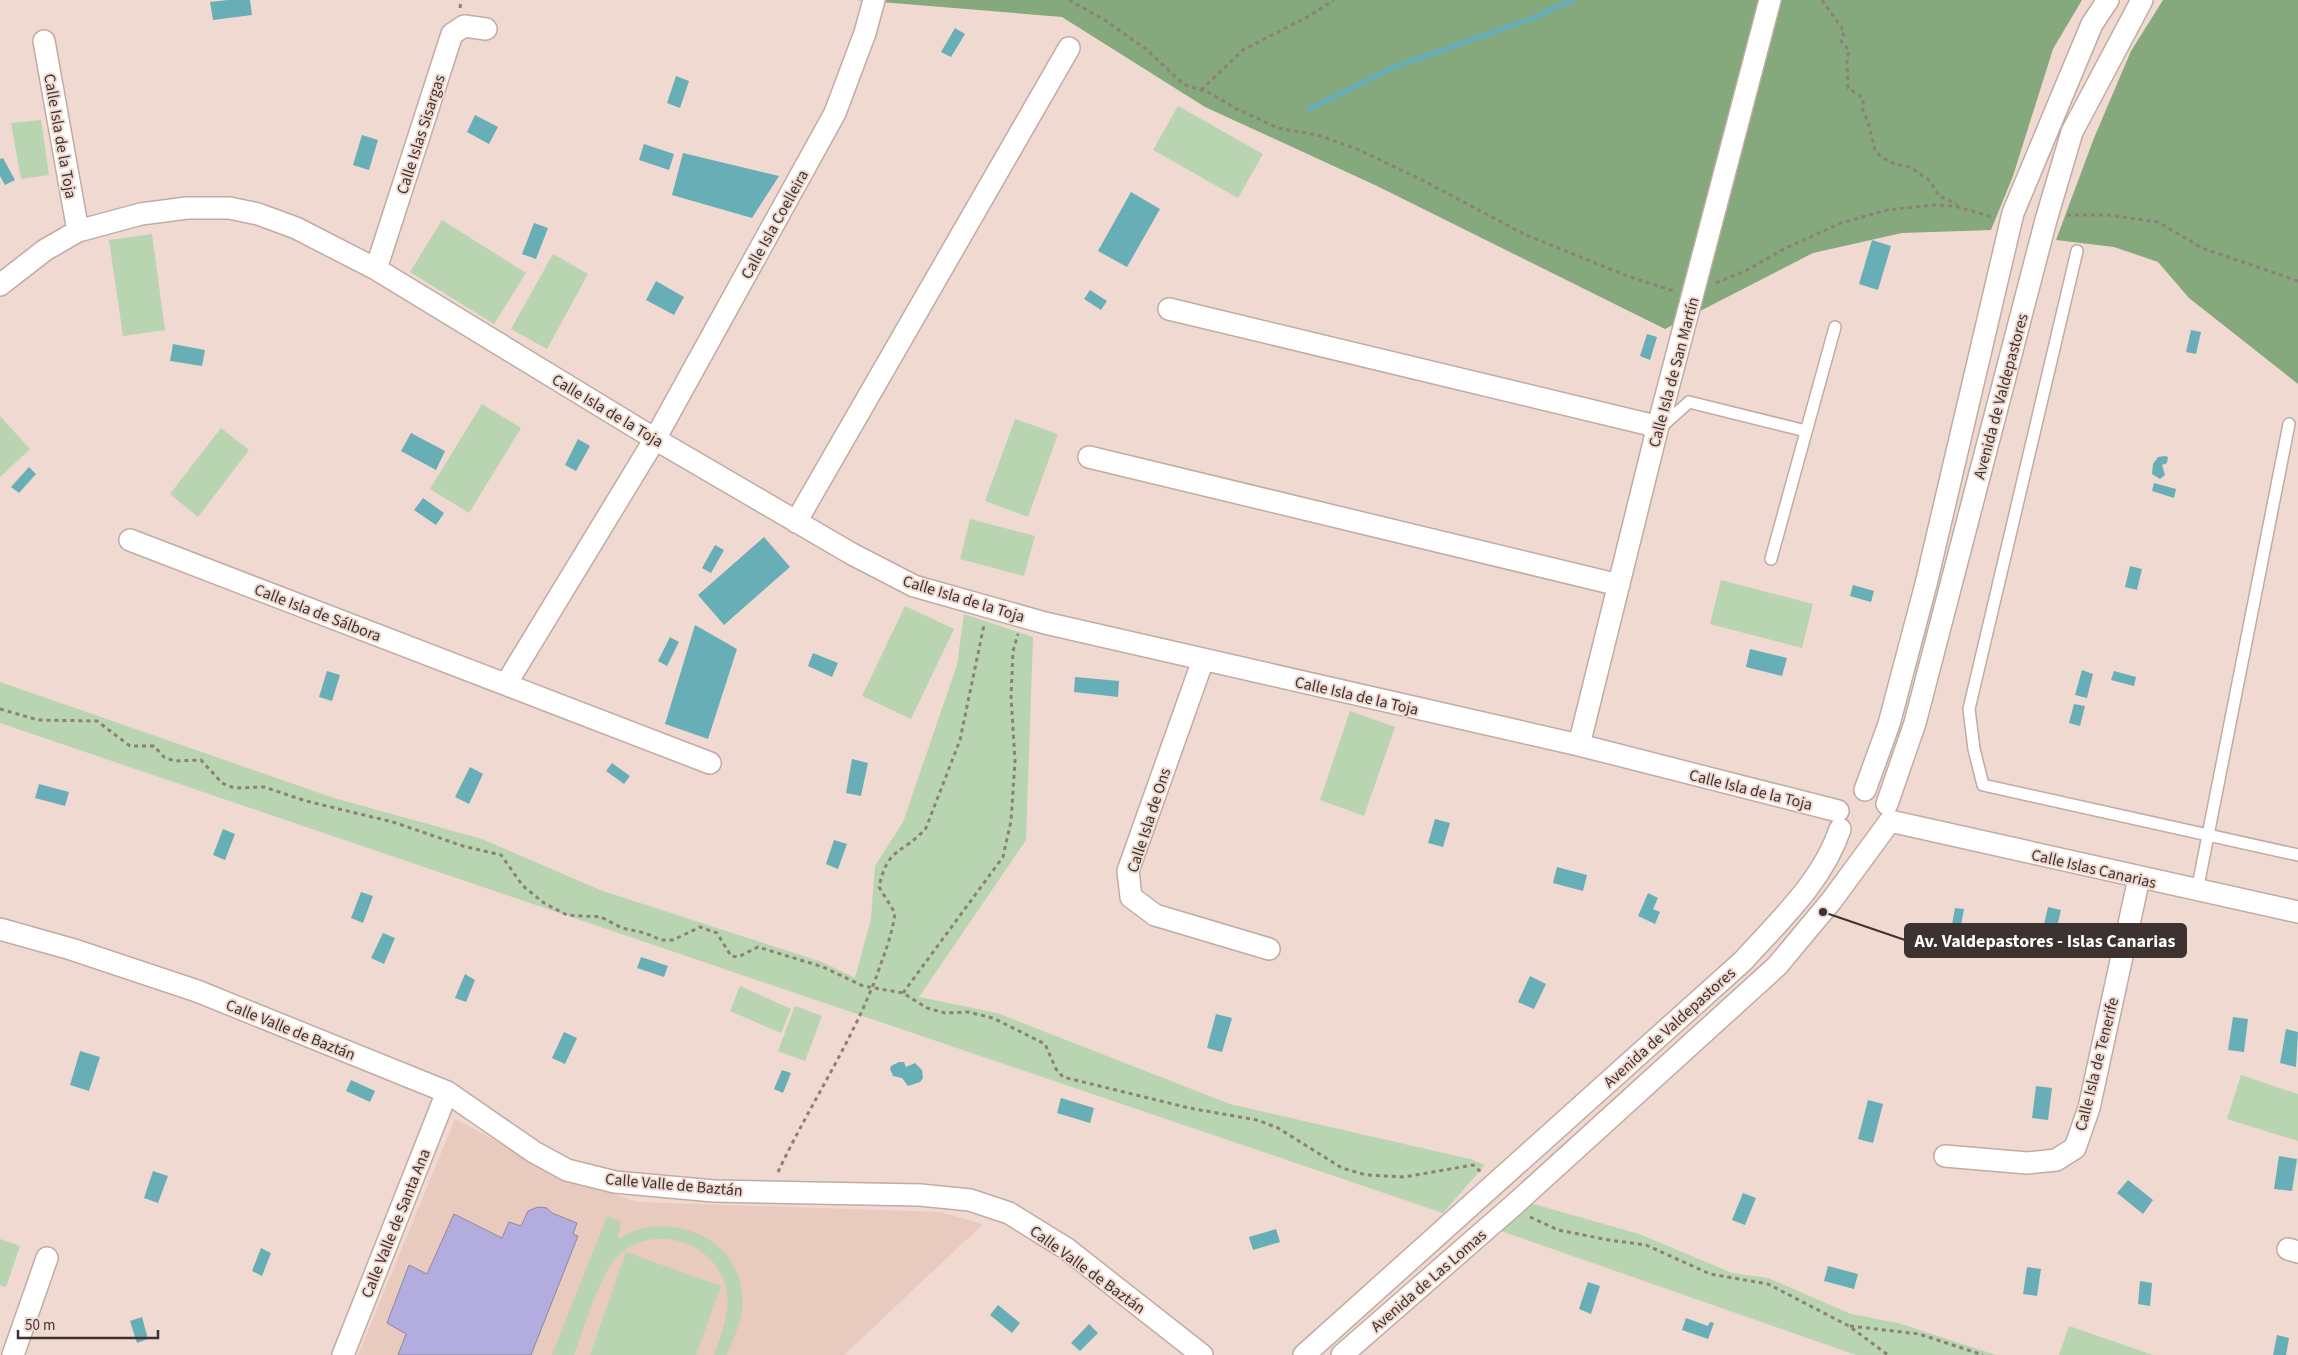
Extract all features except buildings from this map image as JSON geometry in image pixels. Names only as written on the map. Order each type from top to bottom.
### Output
[{"type":"street","name":"Calle Isla Coelleira","points":[[655,439],[835,112],[866,33],[874,0]]},
{"type":"street","name":"Calle Isla de San Martín","points":[[1579,745],[1657,430],[1770,0]]},
{"type":"street","name":"Avenida de Valdepastores","points":[[1865,790],[1889,724],[1926,584],[2011,222],[2092,24],[2108,0]]},
{"type":"street","name":"Avenida de Valdepastores","points":[[1515,1204],[1777,966],[1832,900],[1873,842],[1889,812],[1915,723],[2046,220],[2072,132],[2142,0]]},
{"type":"street","name":"Calle Islas Sisargas","points":[[376,270],[452,34],[464,26],[486,29]]},
{"type":"street","name":"Calle Isla de la Toja","points":[[44,42],[78,231]]},
{"type":"street","points":[[796,522],[1069,48]]},
{"type":"street","name":"Calle Isla de la Toja","points":[[0,286],[45,250],[78,231],[141,214],[187,208],[229,208],[258,214],[296,228],[376,270],[796,522],[914,586],[1024,617],[1203,660],[1579,745],[1839,820],[1854,842],[1873,842]]},
{"type":"street","points":[[1169,309],[1647,424],[1657,430]]},
{"type":"street","points":[[506,684],[655,439]]},
{"type":"street","points":[[1089,457],[1619,584]]},
{"type":"street","name":"Calle Isla de Sálbora","points":[[130,540],[710,763]]},
{"type":"street","name":"Calle Isla de Ons","points":[[1203,660],[1128,871],[1130,897],[1155,915],[1269,949]]},
{"type":"street","points":[[1839,820],[1865,790]]},
{"type":"street","name":"Calle Islas Canarias","points":[[1865,790],[1889,812],[2139,878],[2298,912]]},
{"type":"street","name":"Avenida de Valdepastores","points":[[1472,1204],[1744,960],[1798,900],[1834,847],[1839,820]]},
{"type":"street","name":"Calle Isla de Tenerife","points":[[1944,1156],[2027,1164],[2056,1160],[2075,1148],[2089,1108],[2139,878]]},
{"type":"street","name":"Calle Valle de Baztán","points":[[0,929],[71,949],[197,991],[447,1092],[534,1152],[567,1170],[616,1182],[714,1191],[920,1195],[970,1200],[1008,1213],[1067,1249],[1202,1355]]},
{"type":"street","name":"Calle Valle de Santa Ana","points":[[343,1355],[447,1092]]},
{"type":"street","name":"Avenida de Las Lomas","points":[[1304,1355],[1472,1204]]},
{"type":"street","name":"Avenida de Las Lomas","points":[[1342,1355],[1515,1204]]},
{"type":"street","points":[[13,1355],[47,1258]]},
{"type":"lane","points":[[2077,251],[1969,709],[1974,749],[1983,785],[2298,855]]},
{"type":"lane","points":[[1771,559],[1835,327]]},
{"type":"lane","points":[[1657,430],[1689,402],[1806,431]]},
{"type":"lane","points":[[2197,891],[2289,424]]},
{"type":"path","points":[[1068,0],[1103,19],[1146,49],[1184,84],[1201,90],[1278,128],[1318,135],[1357,149],[1563,251],[1674,292],[1723,281],[1841,223],[1887,210],[1922,206],[1967,208]]},
{"type":"path","points":[[1201,90],[1243,50],[1309,16],[1334,0]]},
{"type":"path","points":[[1822,0],[1842,28],[1841,32],[1844,36],[1842,42],[1849,50],[1847,61],[1848,88],[1863,98],[1863,112],[1868,122],[1874,150],[1881,157],[1895,164],[1910,167],[1930,181],[1939,196],[1967,208],[2011,222]]},
{"type":"path","points":[[2046,220],[2070,214],[2108,215],[2158,222],[2202,248],[2298,281]]},
{"type":"path","points":[[769,1191],[804,1118],[846,1045],[873,987],[890,942],[895,913],[879,887],[882,875],[890,855],[918,838],[926,828],[961,735],[988,607]]},
{"type":"path","points":[[903,993],[1003,857],[1011,821],[1015,761],[1011,696],[1013,651],[1024,617]]},
{"type":"path","points":[[0,709],[38,720],[97,721],[130,746],[154,746],[164,758],[174,761],[201,760],[222,783],[234,788],[264,787],[306,801],[393,822],[463,846],[501,856],[523,886],[544,903],[567,915],[601,917],[622,928],[645,933],[662,940],[673,940],[700,927],[718,933],[731,956],[738,958],[758,947],[823,966],[864,986],[903,993],[927,1008],[945,1013],[968,1012],[993,1018],[1045,1044],[1056,1069],[1063,1077],[1189,1108],[1257,1120],[1278,1128],[1342,1168],[1366,1175],[1404,1177],[1473,1165],[1494,1184]]},
{"type":"path","points":[[1515,1204],[1532,1219],[1558,1230],[1646,1245],[1710,1274],[1768,1284],[1849,1326],[1888,1355]]},
{"type":"path","points":[[1849,1326],[1919,1334],[1983,1355]]},
{"type":"shaded area","points":[[455,1119],[567,1178],[638,1202],[940,1212],[983,1224],[844,1355],[358,1355]]},
{"type":"green space","points":[[856,0],[2082,0],[2053,49],[2013,176],[1991,230],[1902,233],[1813,253],[1665,329],[1377,186],[1205,107],[1062,17]]},
{"type":"green space","points":[[2163,0],[2298,0],[2298,384],[2189,298],[2158,262],[2114,247],[2056,240],[2094,138],[2131,51]]},
{"type":"green space","points":[[1178,106],[1263,154],[1238,198],[1153,150]]},
{"type":"green space","points":[[41,120],[49,175],[21,179],[11,123]]},
{"type":"green space","points":[[442,220],[526,273],[494,324],[410,272]]},
{"type":"green space","points":[[152,234],[165,330],[123,336],[109,240]]},
{"type":"green space","points":[[553,254],[588,274],[547,349],[511,329]]},
{"type":"green space","points":[[482,404],[521,428],[469,513],[430,489]]},
{"type":"green space","points":[[0,416],[30,449],[0,477]]},
{"type":"green space","points":[[1015,419],[1058,434],[1028,517],[985,501]]},
{"type":"green space","points":[[221,428],[249,450],[198,517],[170,494]]},
{"type":"green space","points":[[970,519],[1035,536],[1024,576],[960,559]]},
{"type":"green space","points":[[1721,580],[1813,604],[1802,648],[1710,624]]},
{"type":"green space","points":[[905,606],[954,629],[911,719],[862,696]]},
{"type":"green space","points":[[964,614],[1033,637],[1026,840],[919,997],[997,1013],[1230,1104],[1470,1159],[1485,1165],[1443,1213],[0,723],[0,682],[334,798],[482,839],[600,890],[822,962],[855,978],[871,919],[875,866],[903,822],[957,665]]},
{"type":"green space","points":[[1350,711],[1395,727],[1364,816],[1320,800]]},
{"type":"green space","points":[[740,986],[791,1009],[781,1033],[730,1011]]},
{"type":"green space","points":[[795,1006],[822,1016],[805,1061],[778,1051]]},
{"type":"green space","points":[[2241,1075],[2298,1094],[2298,1141],[2227,1119]]},
{"type":"green space","points":[[1530,1203],[1639,1234],[1732,1273],[1768,1278],[1851,1314],[1898,1323],[1996,1355],[1856,1355],[1501,1231]]},
{"type":"green space","points":[[607,1216],[621,1222],[618,1239],[637,1230],[656,1226],[676,1227],[695,1232],[712,1242],[726,1255],[737,1272],[743,1300],[739,1325],[727,1355],[714,1355],[724,1324],[728,1300],[721,1274],[711,1260],[697,1249],[682,1242],[665,1239],[648,1240],[631,1246],[617,1257],[610,1266],[598,1290],[574,1355],[552,1355]]},
{"type":"green space","points":[[0,1239],[20,1246],[6,1287],[0,1285]]},
{"type":"green space","points":[[626,1252],[721,1286],[696,1355],[590,1355]]},
{"type":"green space","points":[[2069,1326],[2153,1355],[2059,1355]]},
{"type":"water","points":[[250,0],[252,15],[213,20],[210,2]]},
{"type":"water","points":[[955,28],[965,34],[951,57],[941,52]]},
{"type":"water","points":[[676,76],[689,81],[680,108],[667,103]]},
{"type":"water","points":[[475,115],[498,127],[489,144],[467,132]]},
{"type":"water","points":[[362,135],[378,140],[369,170],[353,165]]},
{"type":"water","points":[[644,144],[674,154],[669,170],[639,160]]},
{"type":"water","points":[[683,153],[779,176],[752,218],[672,195]]},
{"type":"water","points":[[3,158],[15,180],[5,185],[0,176],[0,159]]},
{"type":"water","points":[[1131,192],[1160,209],[1127,267],[1098,251]]},
{"type":"water","points":[[534,223],[548,228],[536,259],[522,254]]},
{"type":"water","points":[[1872,240],[1891,246],[1878,290],[1859,284]]},
{"type":"water","points":[[656,281],[684,297],[674,315],[646,300]]},
{"type":"water","points":[[1090,290],[1107,301],[1101,310],[1084,299]]},
{"type":"water","points":[[2191,330],[2201,332],[2196,354],[2186,352]]},
{"type":"water","points":[[1647,334],[1657,337],[1650,360],[1640,356]]},
{"type":"water","points":[[173,344],[205,350],[202,366],[170,361]]},
{"type":"water","points":[[411,433],[445,451],[436,470],[401,451]]},
{"type":"water","points":[[578,439],[590,446],[576,471],[565,465]]},
{"type":"water","points":[[2158,457],[2168,457],[2167,463],[2162,465],[2165,475],[2160,479],[2152,474],[2153,464]]},
{"type":"water","points":[[29,467],[36,474],[19,493],[11,487]]},
{"type":"water","points":[[2154,483],[2176,489],[2174,498],[2152,491]]},
{"type":"water","points":[[423,498],[444,513],[436,525],[414,510]]},
{"type":"water","points":[[764,537],[790,567],[724,625],[698,595]]},
{"type":"water","points":[[715,545],[724,550],[711,573],[702,568]]},
{"type":"water","points":[[2130,566],[2142,569],[2137,590],[2125,587]]},
{"type":"water","points":[[1853,585],[1874,591],[1871,602],[1850,596]]},
{"type":"water","points":[[695,625],[737,649],[708,739],[665,724]]},
{"type":"water","points":[[670,637],[679,642],[667,666],[658,661]]},
{"type":"water","points":[[1750,649],[1787,658],[1782,676],[1746,667]]},
{"type":"water","points":[[813,653],[838,663],[832,677],[808,666]]},
{"type":"water","points":[[2082,670],[2093,674],[2087,698],[2075,695]]},
{"type":"water","points":[[327,671],[340,675],[332,701],[319,697]]},
{"type":"water","points":[[2114,671],[2136,677],[2134,686],[2111,680]]},
{"type":"water","points":[[1075,677],[1119,681],[1118,697],[1074,692]]},
{"type":"water","points":[[2074,704],[2085,706],[2080,726],[2069,723]]},
{"type":"water","points":[[852,759],[868,763],[861,796],[846,793]]},
{"type":"water","points":[[612,763],[630,776],[624,784],[606,771]]},
{"type":"water","points":[[470,767],[483,774],[469,804],[455,797]]},
{"type":"water","points":[[39,784],[69,792],[65,806],[35,798]]},
{"type":"water","points":[[1435,819],[1450,823],[1443,847],[1428,843]]},
{"type":"water","points":[[223,829],[235,834],[225,860],[213,855]]},
{"type":"water","points":[[834,840],[847,844],[838,869],[826,864]]},
{"type":"water","points":[[1557,867],[1587,875],[1583,891],[1553,883]]},
{"type":"water","points":[[361,892],[373,896],[363,923],[351,918]]},
{"type":"water","points":[[1648,893],[1658,898],[1653,909],[1660,912],[1655,924],[1638,916]]},
{"type":"water","points":[[2048,907],[2061,910],[2055,936],[2042,933]]},
{"type":"water","points":[[1955,908],[1964,909],[1959,937],[1950,935]]},
{"type":"water","points":[[383,933],[395,938],[384,964],[371,958]]},
{"type":"water","points":[[641,957],[668,966],[664,977],[637,968]]},
{"type":"water","points":[[465,974],[475,980],[466,1002],[455,998]]},
{"type":"water","points":[[1530,976],[1546,984],[1534,1009],[1518,1002]]},
{"type":"water","points":[[1216,1014],[1232,1018],[1222,1052],[1207,1048]]},
{"type":"water","points":[[2233,1017],[2248,1019],[2244,1052],[2228,1050]]},
{"type":"water","points":[[2286,1029],[2298,1032],[2296,1067],[2280,1063]]},
{"type":"water","points":[[564,1032],[577,1038],[565,1064],[552,1058]]},
{"type":"water","points":[[80,1051],[100,1057],[89,1091],[70,1085]]},
{"type":"water","points":[[904,1062],[906,1067],[915,1063],[922,1070],[923,1078],[920,1082],[908,1086],[902,1078],[893,1076],[890,1069],[891,1066]]},
{"type":"water","points":[[782,1070],[791,1073],[783,1093],[774,1089]]},
{"type":"water","points":[[351,1080],[375,1091],[370,1102],[346,1091]]},
{"type":"water","points":[[2036,1086],[2052,1088],[2048,1120],[2032,1118]]},
{"type":"water","points":[[1061,1098],[1094,1108],[1090,1123],[1057,1113]]},
{"type":"water","points":[[1868,1100],[1883,1104],[1873,1143],[1858,1139]]},
{"type":"water","points":[[2279,1156],[2297,1159],[2292,1191],[2274,1189]]},
{"type":"water","points":[[153,1171],[168,1176],[158,1203],[144,1198]]},
{"type":"water","points":[[2128,1180],[2153,1200],[2143,1214],[2117,1193]]},
{"type":"water","points":[[1743,1193],[1756,1198],[1745,1225],[1732,1220]]},
{"type":"water","points":[[1276,1229],[1280,1242],[1253,1250],[1249,1237]]},
{"type":"water","points":[[261,1248],[271,1253],[262,1276],[252,1271]]},
{"type":"water","points":[[1828,1266],[1858,1274],[1854,1289],[1824,1281]]},
{"type":"water","points":[[2027,1267],[2041,1269],[2037,1296],[2023,1294]]},
{"type":"water","points":[[2140,1281],[2152,1283],[2150,1306],[2138,1304]]},
{"type":"water","points":[[1588,1282],[1600,1286],[1591,1314],[1579,1309]]},
{"type":"water","points":[[998,1305],[1020,1323],[1012,1333],[990,1315]]},
{"type":"water","points":[[142,1317],[148,1339],[137,1343],[130,1321]]},
{"type":"water","points":[[1686,1318],[1708,1326],[1710,1322],[1714,1323],[1708,1339],[1682,1330]]},
{"type":"water","points":[[1089,1324],[1098,1333],[1080,1351],[1071,1343]]},
{"type":"water","points":[[2277,1335],[2289,1338],[2286,1355],[2273,1355]]},
{"type":"waterway","points":[[1309,109],[1392,68],[1528,20],[1573,0]]},
{"type":"place","name":"Av. Valdepastores - Islas Canarias","points":[[1823,912]]}]
